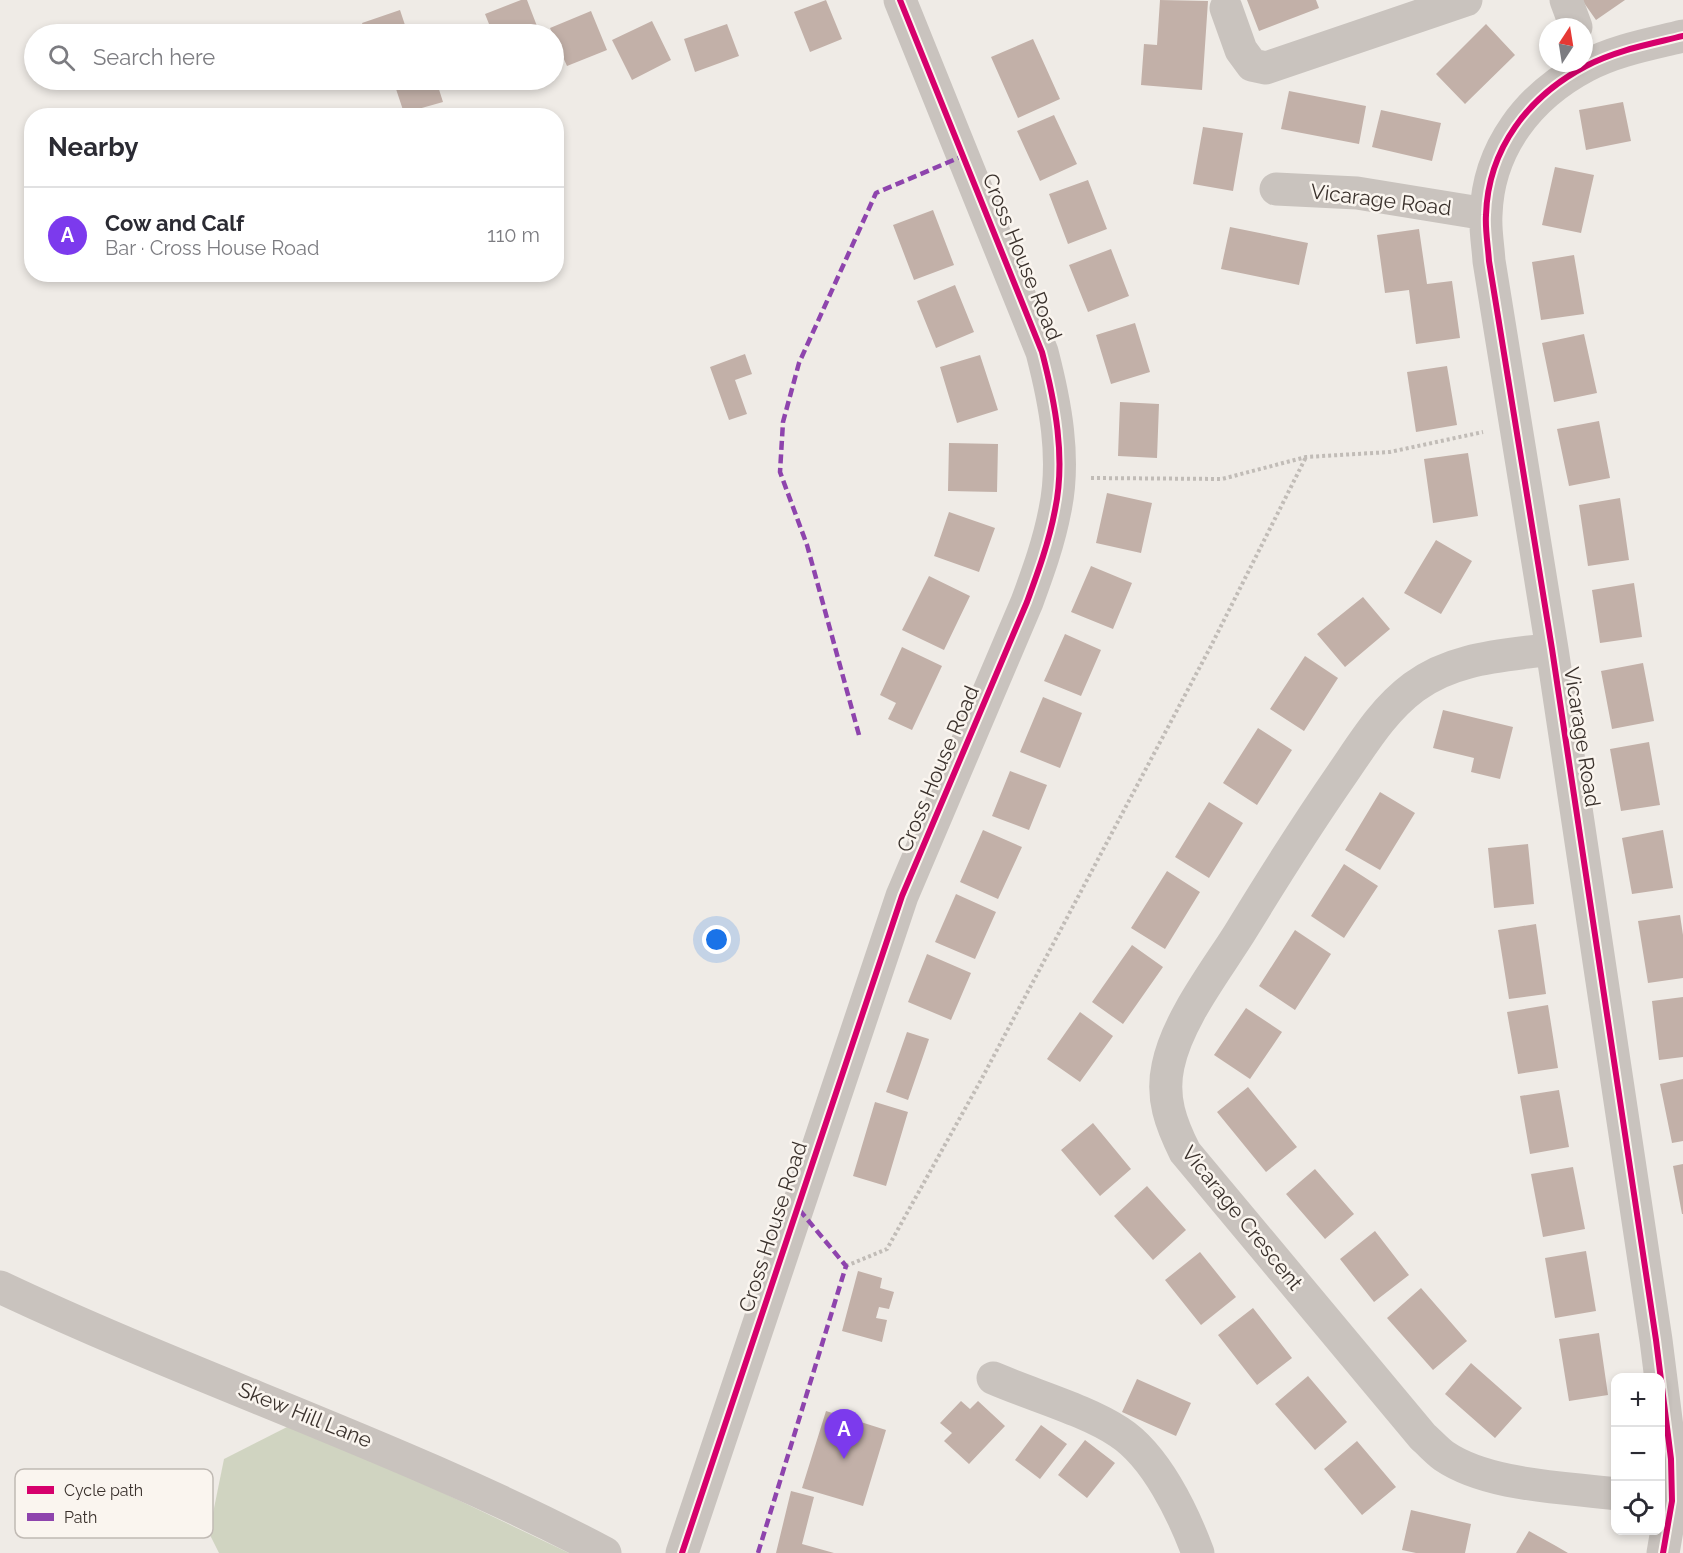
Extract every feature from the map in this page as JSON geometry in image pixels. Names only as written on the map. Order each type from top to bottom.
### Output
[{"type":"street","name":"Cross House Road","points":[[682,1553],[902,896],[1027,602],[1045,553],[1056,508],[1058,477],[1054,400],[1042,351],[900,0]]},
{"type":"street","points":[[1226,8],[1241,50],[1252,65],[1266,68],[1466,0]]},
{"type":"street","points":[[1566,0],[1573,18]]},
{"type":"street","name":"Vicarage Road","points":[[1593,58],[1683,36]]},
{"type":"street","name":"Vicarage Road","points":[[1570,72],[1548,89],[1515,124],[1498,154],[1486,214],[1489,261],[1552,649],[1656,1340],[1671,1459],[1663,1553]]},
{"type":"street","name":"Vicarage Road","points":[[1276,189],[1358,193],[1486,214]]},
{"type":"street","name":"Vicarage Crescent","points":[[1552,649],[1475,660],[1438,671],[1413,687],[1384,714],[1302,830],[1192,1010],[1168,1065],[1166,1093],[1170,1121],[1185,1152],[1423,1437],[1443,1456],[1464,1467],[1492,1476],[1611,1493]]},
{"type":"street","name":"Skew Hill Lane","points":[[0,1287],[387,1449],[605,1553]]},
{"type":"street","points":[[993,1378],[1101,1420],[1133,1443],[1171,1495],[1187,1522],[1198,1553]]},
{"type":"path","points":[[1058,477],[1222,479],[1306,457],[1390,452],[1516,425]]},
{"type":"path","points":[[846,1266],[886,1249],[981,1080],[1200,667],[1306,457]]},
{"type":"green space","points":[[291,1425],[347,1447],[569,1553],[219,1553],[212,1538],[213,1513],[224,1459]]},
{"type":"building","points":[[521,0],[527,0],[536,24],[489,24],[485,14]]},
{"type":"building","points":[[826,0],[842,39],[810,52],[794,12]]},
{"type":"building","points":[[1160,0],[1208,1],[1202,90],[1141,85],[1144,44],[1157,45]]},
{"type":"building","points":[[1247,0],[1316,0],[1319,8],[1259,31]]},
{"type":"building","points":[[1582,0],[1625,0],[1596,20]]},
{"type":"building","points":[[400,10],[405,24],[362,24]]},
{"type":"building","points":[[591,11],[607,50],[567,66],[564,59],[564,24],[560,24]]},
{"type":"building","points":[[652,21],[671,60],[632,80],[612,40]]},
{"type":"building","points":[[727,24],[739,56],[695,72],[684,39]]},
{"type":"building","points":[[1486,24],[1515,55],[1465,104],[1436,74]]},
{"type":"building","points":[[1033,39],[1060,99],[1018,118],[991,57]]},
{"type":"building","points":[[396,90],[439,90],[443,102],[422,108],[402,108]]},
{"type":"building","points":[[1289,91],[1366,106],[1359,144],[1281,129]]},
{"type":"building","points":[[1623,102],[1631,141],[1586,150],[1579,110]]},
{"type":"building","points":[[1381,110],[1441,123],[1432,161],[1372,147]]},
{"type":"building","points":[[1054,115],[1077,164],[1040,181],[1017,131]]},
{"type":"building","points":[[1203,127],[1243,133],[1233,191],[1193,184]]},
{"type":"building","points":[[1555,167],[1594,175],[1581,233],[1542,225]]},
{"type":"building","points":[[1088,180],[1107,229],[1068,244],[1049,194]]},
{"type":"building","points":[[933,210],[954,265],[914,280],[893,225]]},
{"type":"building","points":[[1230,227],[1308,243],[1299,285],[1221,269]]},
{"type":"building","points":[[1419,229],[1427,284],[1452,281],[1460,338],[1416,344],[1409,290],[1385,293],[1377,235]]},
{"type":"building","points":[[1111,249],[1129,296],[1088,312],[1069,265]]},
{"type":"building","points":[[1574,255],[1584,314],[1541,320],[1532,262]]},
{"type":"building","points":[[955,285],[974,332],[936,348],[917,301]]},
{"type":"building","points":[[1135,323],[1150,372],[1111,384],[1096,335]]},
{"type":"building","points":[[1584,334],[1597,393],[1554,402],[1542,343]]},
{"type":"building","points":[[745,354],[752,374],[735,380],[747,414],[729,420],[710,367]]},
{"type":"building","points":[[980,355],[998,410],[957,423],[940,367]]},
{"type":"building","points":[[1447,366],[1457,425],[1416,432],[1407,372]]},
{"type":"building","points":[[1120,402],[1159,404],[1157,458],[1118,456]]},
{"type":"building","points":[[1599,421],[1610,478],[1569,486],[1557,429]]},
{"type":"building","points":[[949,443],[998,444],[997,492],[948,491]]},
{"type":"building","points":[[1468,453],[1478,516],[1433,523],[1424,459]]},
{"type":"building","points":[[1107,493],[1152,503],[1141,553],[1096,543]]},
{"type":"building","points":[[1620,498],[1629,560],[1588,566],[1579,505]]},
{"type":"building","points":[[949,512],[995,528],[979,572],[934,556]]},
{"type":"building","points":[[1436,540],[1472,561],[1441,614],[1404,593]]},
{"type":"building","points":[[1091,566],[1132,583],[1113,629],[1071,612]]},
{"type":"building","points":[[929,576],[970,596],[944,650],[902,630]]},
{"type":"building","points":[[1634,583],[1642,637],[1600,643],[1592,590]]},
{"type":"building","points":[[1363,597],[1390,629],[1345,667],[1317,634]]},
{"type":"building","points":[[1065,634],[1101,650],[1081,696],[1044,681]]},
{"type":"building","points":[[902,647],[942,666],[912,730],[888,719],[896,703],[880,695]]},
{"type":"building","points":[[1305,656],[1338,678],[1304,731],[1270,709]]},
{"type":"building","points":[[1643,663],[1654,721],[1612,729],[1601,671]]},
{"type":"building","points":[[1043,697],[1082,713],[1060,768],[1020,752]]},
{"type":"building","points":[[1443,710],[1513,727],[1500,779],[1471,772],[1474,758],[1433,748]]},
{"type":"building","points":[[1258,728],[1292,750],[1257,805],[1223,783]]},
{"type":"building","points":[[1649,742],[1660,805],[1621,811],[1610,749]]},
{"type":"building","points":[[1010,771],[1047,785],[1029,830],[992,816]]},
{"type":"building","points":[[1380,792],[1415,813],[1380,870],[1345,850]]},
{"type":"building","points":[[1209,802],[1243,823],[1209,878],[1175,857]]},
{"type":"building","points":[[983,830],[1022,847],[998,899],[960,882]]},
{"type":"building","points":[[1663,830],[1673,888],[1632,894],[1622,838]]},
{"type":"building","points":[[1528,844],[1534,904],[1494,908],[1488,848]]},
{"type":"building","points":[[1344,864],[1378,886],[1344,938],[1311,916]]},
{"type":"building","points":[[1167,871],[1200,892],[1165,949],[1131,928]]},
{"type":"building","points":[[956,894],[996,912],[975,959],[935,942]]},
{"type":"building","points":[[1680,915],[1683,935],[1683,978],[1648,983],[1638,921]]},
{"type":"building","points":[[1536,924],[1546,994],[1509,999],[1498,930]]},
{"type":"building","points":[[1295,930],[1331,954],[1295,1010],[1259,986]]},
{"type":"building","points":[[1132,945],[1163,967],[1123,1024],[1092,1002]]},
{"type":"building","points":[[927,954],[971,973],[951,1020],[908,1002]]},
{"type":"building","points":[[1683,997],[1683,1057],[1659,1060],[1652,1001]]},
{"type":"building","points":[[1548,1005],[1558,1068],[1518,1074],[1507,1012]]},
{"type":"building","points":[[1246,1008],[1282,1032],[1250,1079],[1214,1055]]},
{"type":"building","points":[[1080,1012],[1113,1036],[1080,1082],[1047,1059]]},
{"type":"building","points":[[907,1032],[929,1039],[908,1100],[886,1092]]},
{"type":"building","points":[[1683,1079],[1683,1141],[1672,1143],[1660,1084]]},
{"type":"building","points":[[1248,1087],[1297,1147],[1266,1172],[1217,1112]]},
{"type":"building","points":[[1559,1090],[1569,1147],[1530,1154],[1520,1096]]},
{"type":"building","points":[[875,1102],[908,1112],[886,1186],[853,1176]]},
{"type":"building","points":[[1093,1123],[1131,1169],[1100,1196],[1061,1150]]},
{"type":"building","points":[[1683,1164],[1683,1214],[1682,1214],[1673,1166]]},
{"type":"building","points":[[1573,1167],[1585,1229],[1543,1237],[1531,1174]]},
{"type":"building","points":[[1315,1169],[1354,1214],[1325,1239],[1286,1194]]},
{"type":"building","points":[[1147,1186],[1186,1230],[1153,1260],[1114,1216]]},
{"type":"building","points":[[1375,1231],[1409,1275],[1374,1302],[1340,1259]]},
{"type":"building","points":[[1586,1251],[1596,1311],[1555,1318],[1545,1258]]},
{"type":"building","points":[[1200,1252],[1236,1297],[1201,1325],[1165,1280]]},
{"type":"building","points":[[858,1271],[882,1278],[880,1288],[894,1292],[889,1309],[879,1307],[876,1318],[887,1320],[882,1342],[842,1331]]},
{"type":"building","points":[[1421,1288],[1467,1341],[1433,1370],[1387,1318]]},
{"type":"building","points":[[1253,1308],[1292,1358],[1257,1385],[1218,1335]]},
{"type":"building","points":[[1599,1333],[1608,1395],[1569,1401],[1559,1339]]},
{"type":"building","points":[[1471,1363],[1522,1408],[1495,1438],[1445,1394]]},
{"type":"building","points":[[1308,1376],[1347,1422],[1315,1450],[1275,1404]]},
{"type":"building","points":[[1137,1379],[1191,1403],[1176,1436],[1122,1412]]},
{"type":"building","points":[[961,1401],[970,1409],[978,1401],[1005,1426],[969,1464],[944,1441],[952,1433],[940,1423]]},
{"type":"building","points":[[826,1411],[886,1430],[863,1506],[802,1488]]},
{"type":"building","points":[[1041,1425],[1067,1444],[1040,1479],[1015,1460]]},
{"type":"building","points":[[1085,1440],[1115,1463],[1087,1498],[1058,1475]]},
{"type":"building","points":[[1357,1441],[1396,1487],[1362,1515],[1324,1469]]},
{"type":"building","points":[[791,1491],[814,1497],[802,1544],[834,1553],[776,1553]]},
{"type":"building","points":[[1411,1510],[1471,1524],[1465,1553],[1416,1553],[1402,1550]]},
{"type":"building","points":[[1529,1531],[1556,1546],[1568,1553],[1516,1553]]},
{"type":"marked path","points":[[859,735],[807,545],[780,472],[783,422],[799,363],[876,193],[963,156]]},
{"type":"marked path","points":[[758,1553],[846,1266],[797,1207]]},
{"type":"cycle path","points":[[682,1553],[902,896],[1027,602],[1050,534],[1058,490],[1058,430],[1042,352],[900,0]]},
{"type":"cycle path","points":[[1663,1553],[1672,1501],[1671,1459],[1656,1340],[1552,649],[1489,261],[1486,221],[1494,168],[1503,146],[1515,127],[1547,93],[1565,78],[1597,60],[1683,36]]},
{"type":"place","name":"Cow and Calf","points":[[844,1459]]}]
